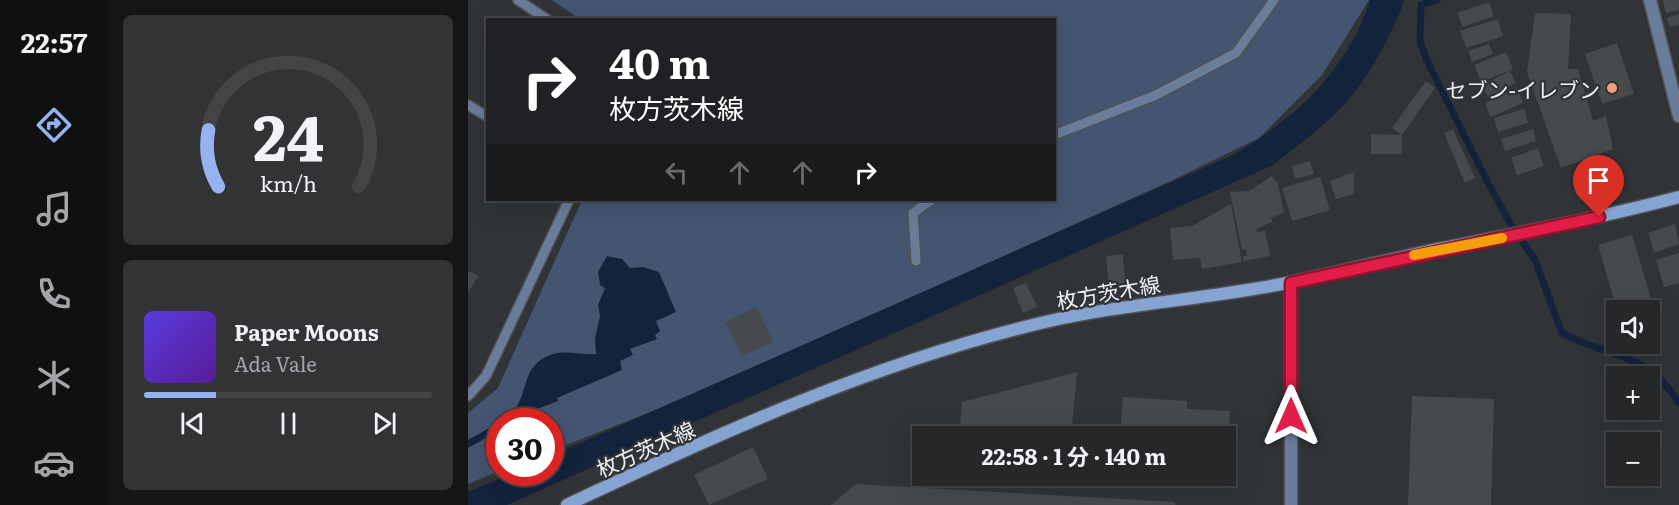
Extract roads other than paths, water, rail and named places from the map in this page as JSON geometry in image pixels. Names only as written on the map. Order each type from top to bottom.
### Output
[{"type":"main road","name":"枚方茨木線","points":[[567,505],[683,451],[867,375],[976,341],[1104,310],[1291,283],[1533,232],[1679,197]]},
{"type":"street","points":[[1650,0],[1679,116]]},
{"type":"street","points":[[1291,283],[1291,505]]},
{"type":"lane","points":[[518,0],[545,18]]},
{"type":"lane","points":[[1056,134],[1156,95],[1236,53],[1274,0]]},
{"type":"lane","points":[[468,105],[486,116]]},
{"type":"lane","points":[[468,396],[486,376],[570,201]]},
{"type":"lane","points":[[916,261],[913,213],[930,201]]},
{"type":"waterway","points":[[1437,0],[1421,5],[1420,42],[1427,61],[1489,185],[1510,223],[1535,260],[1562,333],[1640,364],[1666,385],[1679,403]]},
{"type":"waterway","points":[[468,444],[486,434]]},
{"type":"place","name":"セブン-イレブン","points":[[1612,88]]}]
